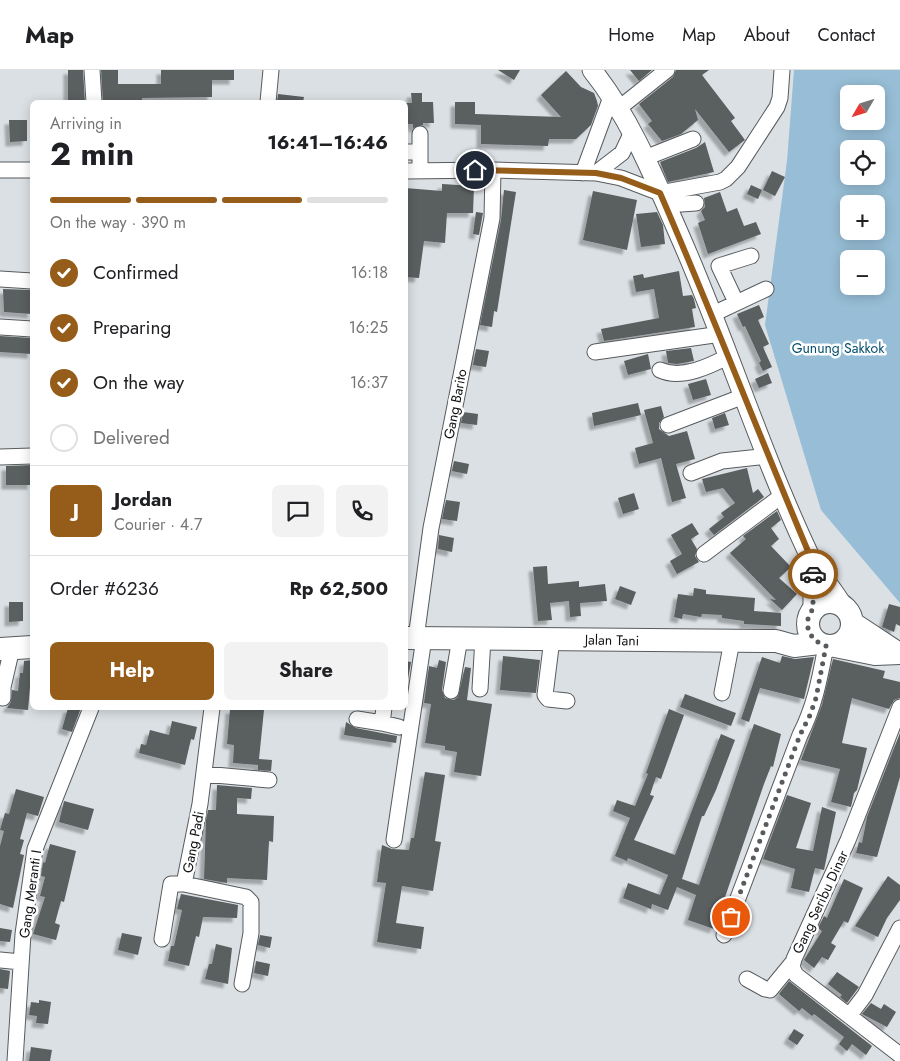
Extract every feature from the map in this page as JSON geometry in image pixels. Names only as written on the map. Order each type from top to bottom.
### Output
[{"type":"highway","points":[[820,634],[824,602],[847,614],[898,652]]},
{"type":"highway","points":[[820,634],[846,640],[847,614]]},
{"type":"highway","name":"Jalan Tani","points":[[415,638],[732,640],[776,641],[794,646],[820,634]]},
{"type":"highway","points":[[820,634],[875,654],[898,652]]},
{"type":"main road","points":[[595,71],[632,132],[645,158],[713,314],[768,456],[813,563],[833,588],[847,614]]},
{"type":"main road","points":[[813,563],[820,634]]},
{"type":"street","points":[[92,70],[94,100]]},
{"type":"street","points":[[268,100],[271,70]]},
{"type":"street","points":[[590,173],[614,103],[667,70]]},
{"type":"street","points":[[663,199],[720,182],[731,174],[777,107],[780,98],[782,70]]},
{"type":"street","points":[[590,173],[622,152],[632,132]]},
{"type":"street","points":[[420,134],[413,152],[413,171],[494,170],[590,173],[621,178],[663,199],[696,203]]},
{"type":"street","points":[[645,158],[692,139]]},
{"type":"street","points":[[0,170],[30,170]]},
{"type":"street","name":"Gang Barito","points":[[408,705],[415,638],[431,528],[492,218],[494,170]]},
{"type":"street","points":[[736,302],[719,266],[751,256]]},
{"type":"street","points":[[0,280],[30,281]]},
{"type":"street","points":[[713,314],[766,289]]},
{"type":"street","points":[[0,327],[30,329]]},
{"type":"street","points":[[595,352],[721,334]]},
{"type":"street","points":[[660,370],[668,374],[700,369],[729,356]]},
{"type":"street","points":[[668,426],[744,396]]},
{"type":"street","points":[[0,457],[30,456]]},
{"type":"street","points":[[691,473],[722,461],[768,456]]},
{"type":"street","points":[[704,554],[784,494]]},
{"type":"street","points":[[724,935],[800,735],[813,707],[820,634]]},
{"type":"street","points":[[451,691],[460,638]]},
{"type":"street","points":[[480,689],[483,638]]},
{"type":"street","points":[[552,639],[545,695],[548,699],[567,701]]},
{"type":"street","points":[[722,693],[732,640]]},
{"type":"street","points":[[4,698],[3,687],[15,648]]},
{"type":"street","name":"Gang Seribu Dinar","points":[[900,708],[848,840],[792,962],[796,975],[900,1055]]},
{"type":"street","name":"Gang Meranti I","points":[[14,1061],[21,962],[35,850],[90,710]]},
{"type":"street","name":"Gang Padi","points":[[212,710],[200,804],[184,884],[246,897],[251,902],[251,933],[242,984]]},
{"type":"street","name":"Gang Barito","points":[[394,840],[408,710]]},
{"type":"street","points":[[357,719],[383,715],[399,728]]},
{"type":"street","points":[[204,774],[270,780]]},
{"type":"street","points":[[162,939],[171,884],[184,884]]},
{"type":"street","points":[[849,1016],[866,995],[900,928]]},
{"type":"street","points":[[0,960],[21,962]]},
{"type":"street","points":[[747,979],[770,990],[792,962]]},
{"type":"green space","name":"Gunung Sakkok","points":[[794,70],[900,70],[900,603],[821,510],[765,325],[787,161]]},
{"type":"building","points":[[68,70],[83,70],[85,100],[68,100]]},
{"type":"building","points":[[101,70],[118,70],[118,84],[161,84],[161,70],[234,70],[234,80],[212,80],[212,97],[103,100]]},
{"type":"building","points":[[498,70],[520,70],[514,80]]},
{"type":"building","points":[[630,70],[652,70],[639,81]]},
{"type":"building","points":[[676,70],[709,70],[702,75],[735,118],[731,121],[745,140],[729,152],[695,109],[698,120],[681,134],[662,141],[648,124],[652,121],[639,104],[673,77]]},
{"type":"building","points":[[566,71],[581,87],[594,93],[598,106],[591,125],[576,139],[549,139],[548,146],[481,144],[481,125],[455,124],[455,102],[475,102],[475,114],[561,117],[541,95]]},
{"type":"building","points":[[411,93],[422,93],[422,102],[433,102],[434,123],[423,123],[423,125],[413,128],[413,124],[408,124],[408,103],[412,103]]},
{"type":"building","points":[[278,94],[304,97],[303,100],[277,100]]},
{"type":"building","points":[[9,120],[27,120],[27,141],[10,142]]},
{"type":"building","points":[[705,142],[714,172],[668,182],[660,162],[696,148]]},
{"type":"building","points":[[772,171],[785,177],[775,196],[763,190]]},
{"type":"building","points":[[442,184],[474,186],[473,213],[447,213],[445,243],[424,241],[419,278],[408,277],[408,188],[442,191]]},
{"type":"building","points":[[751,185],[762,190],[758,199],[747,194]]},
{"type":"building","points":[[504,190],[516,192],[497,312],[494,311],[492,327],[480,325],[501,220]]},
{"type":"building","points":[[593,191],[637,200],[627,250],[583,240]]},
{"type":"building","points":[[720,192],[727,212],[737,208],[744,226],[756,222],[761,234],[708,254],[698,223],[705,220],[701,211],[705,207],[704,198]]},
{"type":"building","points":[[476,212],[483,213],[479,235],[473,234]]},
{"type":"building","points":[[657,212],[663,225],[665,244],[641,247],[636,214]]},
{"type":"building","points":[[679,271],[683,296],[692,295],[694,299],[696,308],[692,309],[695,327],[604,341],[601,329],[659,318],[654,289],[636,292],[633,276],[643,274],[644,278]]},
{"type":"building","points":[[3,289],[30,290],[30,314],[4,312]]},
{"type":"building","points":[[759,305],[764,317],[758,320],[769,344],[763,347],[772,367],[763,371],[759,363],[761,361],[745,326],[743,327],[737,314]]},
{"type":"building","points":[[0,336],[30,338],[30,354],[0,352]]},
{"type":"building","points":[[691,348],[694,361],[677,364],[668,363],[666,351]]},
{"type":"building","points":[[476,349],[489,351],[486,367],[473,365]]},
{"type":"building","points":[[648,354],[651,369],[628,375],[624,361]]},
{"type":"building","points":[[768,373],[772,383],[759,388],[755,379]]},
{"type":"building","points":[[706,379],[711,395],[693,400],[688,384]]},
{"type":"building","points":[[638,403],[641,415],[594,426],[592,413]]},
{"type":"building","points":[[661,406],[664,417],[659,423],[659,429],[669,436],[687,431],[695,459],[676,464],[686,498],[672,502],[661,458],[639,464],[635,448],[653,443],[644,410]]},
{"type":"building","points":[[463,412],[478,414],[477,425],[461,423]]},
{"type":"building","points":[[725,413],[729,425],[715,429],[712,418]]},
{"type":"building","points":[[454,461],[469,464],[467,474],[452,471]]},
{"type":"building","points":[[30,465],[30,485],[6,485],[6,466]]},
{"type":"building","points":[[747,468],[753,493],[758,489],[764,497],[714,535],[709,529],[724,517],[721,513],[735,503],[723,488],[706,492],[702,479]]},
{"type":"building","points":[[634,493],[639,509],[623,514],[618,498]]},
{"type":"building","points":[[446,500],[460,502],[457,521],[442,519]]},
{"type":"building","points":[[777,511],[781,520],[771,528],[779,539],[771,546],[791,567],[779,578],[797,594],[782,610],[770,599],[776,600],[730,553],[746,539],[743,536]]},
{"type":"building","points":[[692,523],[699,534],[691,539],[697,549],[695,556],[699,562],[677,574],[670,561],[682,554],[671,535]]},
{"type":"building","points":[[439,535],[454,538],[452,552],[438,549]]},
{"type":"building","points":[[547,566],[548,584],[579,581],[579,587],[605,584],[607,601],[580,603],[581,616],[570,617],[569,601],[550,603],[552,620],[538,621],[533,567]]},
{"type":"building","points":[[620,586],[636,592],[631,605],[615,599]]},
{"type":"building","points":[[694,588],[706,590],[706,594],[755,598],[754,611],[781,613],[781,626],[744,624],[744,621],[722,618],[722,615],[702,614],[701,617],[683,614],[682,619],[674,617],[678,594],[693,596]]},
{"type":"building","points":[[9,602],[23,602],[23,621],[9,622]]},
{"type":"building","points":[[889,604],[900,607],[900,626],[896,624],[894,632],[882,627]]},
{"type":"building","points":[[503,656],[540,660],[536,693],[500,690]]},
{"type":"building","points":[[782,656],[795,659],[814,657],[804,699],[760,688],[749,722],[741,719],[762,657],[780,663]]},
{"type":"building","points":[[833,659],[885,671],[883,678],[900,682],[900,698],[894,700],[889,709],[852,698],[842,743],[867,748],[851,807],[831,802],[840,769],[801,760],[822,705]]},
{"type":"building","points":[[30,660],[28,710],[7,708],[11,702],[12,690],[18,691],[20,673],[23,673],[24,661]]},
{"type":"building","points":[[439,660],[446,662],[442,690],[445,698],[454,700],[458,697],[465,667],[471,668],[467,700],[492,704],[481,776],[454,772],[457,752],[445,750],[445,746],[425,743],[431,704],[424,703],[429,666],[437,668]]},
{"type":"building","points":[[408,662],[411,662],[408,679]]},
{"type":"building","points":[[685,694],[736,713],[731,726],[680,707]]},
{"type":"building","points":[[669,709],[684,715],[661,779],[656,777],[650,795],[654,796],[634,840],[675,855],[721,734],[735,740],[716,790],[704,816],[702,816],[682,879],[699,885],[754,724],[781,734],[773,767],[771,766],[764,784],[714,929],[688,920],[696,895],[677,887],[668,910],[652,904],[651,909],[623,898],[628,883],[660,895],[668,875],[628,858],[627,861],[615,856],[630,818],[613,811],[617,800],[635,806],[648,774],[646,773]]},
{"type":"building","points":[[67,710],[80,710],[72,732],[62,729]]},
{"type":"building","points":[[230,710],[264,710],[259,759],[272,760],[271,771],[258,770],[258,765],[233,763],[234,745],[227,744]]},
{"type":"building","points":[[172,721],[197,727],[194,740],[191,739],[185,765],[139,753],[141,744],[146,745],[150,730],[169,735]]},
{"type":"building","points":[[346,722],[356,728],[397,736],[396,743],[344,735]]},
{"type":"building","points":[[900,733],[900,777],[877,857],[856,853],[859,842],[862,843],[867,817]]},
{"type":"building","points":[[425,772],[445,775],[435,841],[441,842],[433,891],[402,886],[396,923],[424,927],[421,949],[377,942],[386,883],[377,882],[382,845],[392,849],[409,850],[411,838],[414,838]]},
{"type":"building","points":[[217,785],[252,788],[251,799],[237,798],[237,814],[274,816],[273,842],[269,841],[267,880],[227,878],[227,883],[204,879],[206,820],[208,810],[216,810]]},
{"type":"building","points":[[16,789],[44,797],[38,816],[27,813],[20,839],[24,840],[20,854],[24,855],[13,908],[0,904],[0,846],[4,831],[0,830],[5,813],[9,814]]},
{"type":"building","points":[[787,795],[811,803],[796,848],[813,851],[822,807],[836,812],[824,870],[815,868],[809,892],[791,888],[795,869],[763,859]]},
{"type":"building","points":[[64,801],[94,809],[88,830],[59,822]]},
{"type":"building","points":[[50,844],[76,851],[64,902],[61,901],[55,923],[60,925],[56,940],[33,934],[45,897],[40,896],[45,877],[41,876],[43,862],[45,863]]},
{"type":"building","points":[[888,876],[900,885],[900,900],[887,918],[878,937],[855,926]]},
{"type":"building","points":[[844,879],[863,888],[848,923],[844,921],[831,943],[836,946],[828,960],[822,957],[814,968],[804,960],[822,931],[818,928],[824,916],[827,918]]},
{"type":"building","points":[[181,894],[238,905],[237,918],[203,917],[199,937],[196,936],[189,966],[168,961],[171,946],[174,946],[182,910],[177,909]]},
{"type":"building","points":[[0,928],[12,930],[10,942],[0,941]]},
{"type":"building","points":[[122,933],[142,937],[138,955],[118,950]]},
{"type":"building","points":[[260,935],[272,937],[270,948],[258,945]]},
{"type":"building","points":[[216,944],[232,948],[228,984],[205,979],[209,964],[212,964]]},
{"type":"building","points":[[256,961],[270,964],[268,976],[254,973]]},
{"type":"building","points":[[0,969],[10,971],[8,989],[0,988]]},
{"type":"building","points":[[837,972],[859,987],[847,1003],[840,997],[842,995],[828,984]]},
{"type":"building","points":[[789,981],[872,1046],[866,1055],[852,1044],[847,1051],[839,1044],[844,1037],[814,1014],[812,1016],[802,1008],[799,1011],[779,994]]},
{"type":"building","points":[[39,1000],[51,1002],[48,1024],[36,1023],[37,1016],[29,1015],[31,1002],[39,1003]]},
{"type":"building","points":[[871,1003],[881,1009],[884,1004],[896,1012],[887,1027],[862,1014]]},
{"type":"building","points":[[794,1029],[804,1035],[797,1045],[788,1039]]},
{"type":"building","points":[[31,1047],[52,1050],[50,1061],[29,1061]]},
{"type":"way so far","points":[[731,917],[800,735],[816,698],[826,646],[818,643],[810,636],[807,625],[813,608],[813,574]]},
{"type":"route","points":[[475,170],[596,173],[621,178],[660,193],[696,273],[768,456],[813,563],[813,574]]}]
